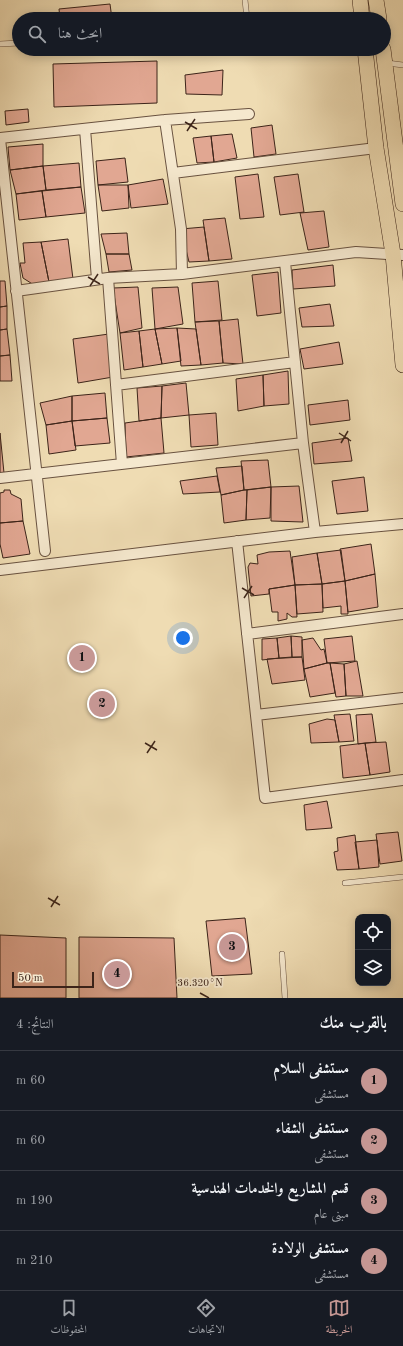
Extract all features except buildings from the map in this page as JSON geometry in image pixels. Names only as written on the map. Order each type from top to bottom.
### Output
[{"type":"main road","points":[[360,0],[361,12]]},
{"type":"main road","points":[[376,0],[378,12]]},
{"type":"main road","points":[[366,56],[376,148],[398,254],[403,365]]},
{"type":"main road","points":[[384,56],[403,204]]},
{"type":"street","points":[[45,551],[16,291],[4,212],[0,138],[165,120],[249,114]]},
{"type":"street","points":[[165,120],[181,229],[182,274]]},
{"type":"street","points":[[85,129],[97,279]]},
{"type":"street","points":[[173,173],[376,148]]},
{"type":"street","points":[[16,291],[97,279],[182,274],[356,252],[398,254]]},
{"type":"street","points":[[285,262],[303,443],[315,532]]},
{"type":"street","points":[[108,278],[122,464]]},
{"type":"street","points":[[116,386],[295,362]]},
{"type":"street","points":[[0,478],[303,443]]},
{"type":"street","points":[[0,570],[315,532],[403,524]]},
{"type":"street","points":[[237,541],[265,798],[403,780]]},
{"type":"street","points":[[247,634],[403,614]]},
{"type":"street","points":[[256,715],[403,698]]},
{"type":"lane","points":[[245,0],[246,12]]},
{"type":"lane","points":[[0,44],[12,43]]},
{"type":"lane","points":[[384,56],[403,65]]},
{"type":"lane","points":[[345,883],[403,877]]},
{"type":"lane","points":[[282,954],[285,998]]},
{"type":"place","name":"مستشفى السلام","points":[[82,658]]},
{"type":"place","name":"مستشفى الشفاء","points":[[102,704]]},
{"type":"place","name":"قسم المشاريع والخدمات الهندسية","points":[[232,947]]},
{"type":"place","name":"مستشفى الولادة","points":[[117,974]]}]
